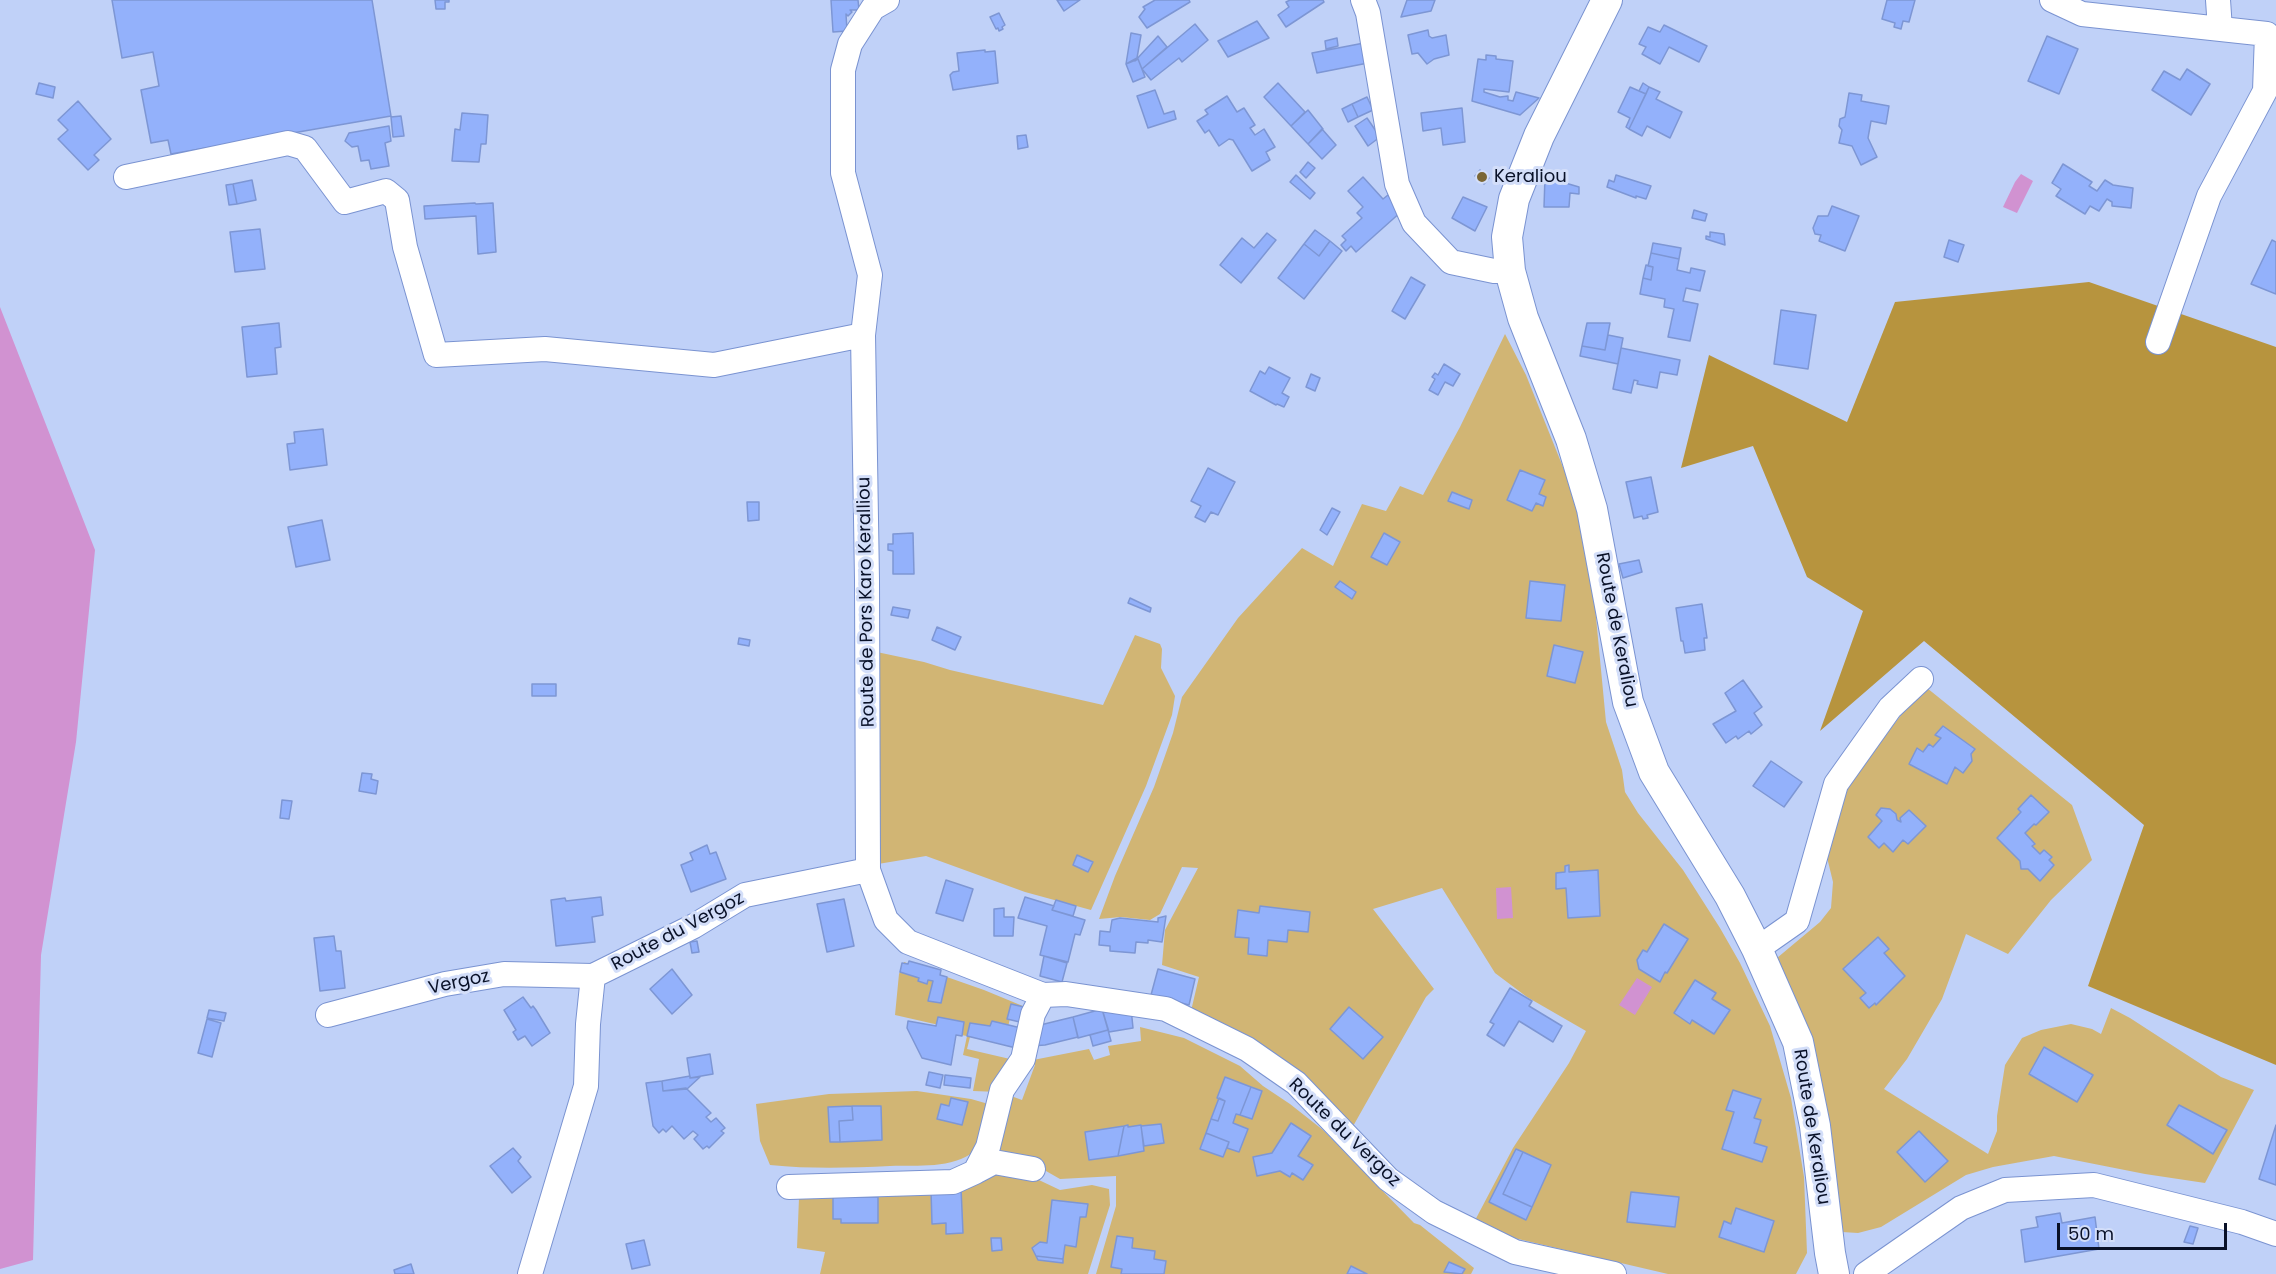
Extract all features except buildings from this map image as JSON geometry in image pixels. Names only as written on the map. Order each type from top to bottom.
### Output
[{"type":"street","name":"Route de Pors Karo Keralliou","points":[[868,870],[867,579],[862,335],[870,275],[843,173],[843,70],[850,44],[873,8],[887,0]]},
{"type":"street","points":[[1363,0],[1368,13],[1397,184],[1414,223],[1451,262],[1494,271],[1510,271]]},
{"type":"street","name":"Route de Keraliou","points":[[1607,0],[1539,136],[1514,199],[1507,237],[1510,271],[1523,318],[1571,439],[1592,509],[1628,702],[1654,772],[1730,896],[1757,949],[1798,1042],[1815,1126],[1828,1267]]},
{"type":"street","points":[[2052,0],[2082,14],[2267,34],[2265,91],[2209,196],[2158,342]]},
{"type":"street","points":[[2218,0],[2220,29]]},
{"type":"street","points":[[126,177],[288,143],[305,148],[345,202],[386,191],[397,200],[405,247],[436,355],[545,349],[714,365],[862,335]]},
{"type":"street","points":[[1757,949],[1797,921],[1836,784],[1890,708],[1921,680]]},
{"type":"street","name":"Route du Vergoz","points":[[530,1274],[586,1086],[588,1024],[593,976],[694,926],[745,895],[868,870],[886,920],[908,942],[1043,995],[1066,994],[1166,1009],[1247,1049],[1296,1083],[1388,1179],[1434,1212],[1515,1252],[1614,1274]]},
{"type":"street","name":"Vergoz","points":[[328,1015],[445,984],[504,974],[593,976]]},
{"type":"street","points":[[975,1172],[988,1147],[1002,1090],[1023,1059],[1033,1014],[1043,995]]},
{"type":"street","points":[[789,1187],[953,1182],[994,1162],[1034,1169]]},
{"type":"street","points":[[1828,1267],[1843,1265],[1873,1268],[1961,1208],[2005,1190],[2094,1185],[2242,1222],[2276,1234]]},
{"type":"shaded area","points":[[2021,174],[2033,181],[2017,213],[2003,207]]},
{"type":"shaded area","points":[[2089,282],[2276,347],[2276,1065],[2088,986],[2144,825],[1924,641],[1820,731],[1863,611],[1807,577],[1753,446],[1681,468],[1709,355],[1847,422],[1895,302]]},
{"type":"shaded area","points":[[0,307],[95,550],[76,742],[41,955],[33,1260],[0,1269]]},
{"type":"shaded area","points":[[1505,334],[1526,375],[1577,502],[1593,586],[1606,722],[1622,770],[1625,792],[1638,813],[1683,870],[1720,928],[1740,963],[1770,1026],[1791,1098],[1804,1177],[1807,1253],[1796,1274],[1668,1274],[1471,1228],[1513,1148],[1569,1063],[1586,1031],[1527,997],[1495,973],[1442,888],[1373,909],[1434,989],[1426,997],[1352,1128],[1191,1011],[1199,977],[1162,965],[1165,930],[1198,868],[1182,867],[1160,914],[1150,920],[1121,917],[1099,919],[1154,787],[1173,733],[1182,697],[1238,618],[1302,548],[1333,566],[1362,504],[1386,511],[1400,486],[1423,495],[1460,427]]},
{"type":"shaded area","points":[[1135,635],[1160,644],[1161,668],[1175,696],[1172,715],[1146,786],[1091,910],[1025,892],[926,856],[878,864],[872,651],[1103,705]]},
{"type":"shaded area","points":[[1927,688],[2072,805],[2092,860],[2051,900],[2008,954],[1966,934],[1942,999],[1907,1059],[1884,1089],[1988,1154],[1997,1131],[1997,1116],[2005,1065],[2022,1038],[2041,1030],[2071,1024],[2092,1029],[2101,1034],[2111,1008],[2221,1077],[2254,1090],[2205,1183],[2054,1156],[1993,1167],[1966,1175],[1881,1227],[1858,1233],[1842,1232],[1830,1132],[1819,1067],[1814,1047],[1777,958],[1820,922],[1831,908],[1833,882],[1825,849],[1847,784],[1909,705]]},
{"type":"shaded area","points":[[1511,887],[1513,918],[1497,919],[1496,888]]},
{"type":"shaded area","points":[[904,962],[1030,1009],[1010,1018],[1007,1032],[991,1039],[970,1037],[967,1049],[1010,1059],[999,1092],[973,1091],[979,1059],[963,1055],[967,1036],[938,1031],[939,1025],[895,1015],[899,974]]},
{"type":"shaded area","points":[[1637,978],[1652,987],[1635,1015],[1619,1005]]},
{"type":"shaded area","points":[[1140,1027],[1184,1038],[1240,1066],[1323,1130],[1414,1223],[1420,1225],[1474,1268],[1471,1274],[1096,1274],[1116,1206],[1116,1176],[1060,1179],[1032,1163],[1000,1157],[997,1141],[1011,1096],[1022,1100],[1035,1065],[1028,1061],[1089,1049],[1094,1060],[1110,1055],[1108,1046],[1141,1041]]},
{"type":"shaded area","points":[[917,1091],[971,1099],[992,1105],[975,1151],[956,1161],[934,1165],[800,1167],[770,1165],[760,1141],[756,1104],[829,1094]]},
{"type":"shaded area","points":[[1022,1172],[1060,1190],[1092,1185],[1109,1189],[1110,1205],[1088,1274],[820,1274],[825,1252],[797,1248],[799,1198],[982,1174]]},
{"type":"place","name":"Keraliou","points":[[1482,177]]}]
